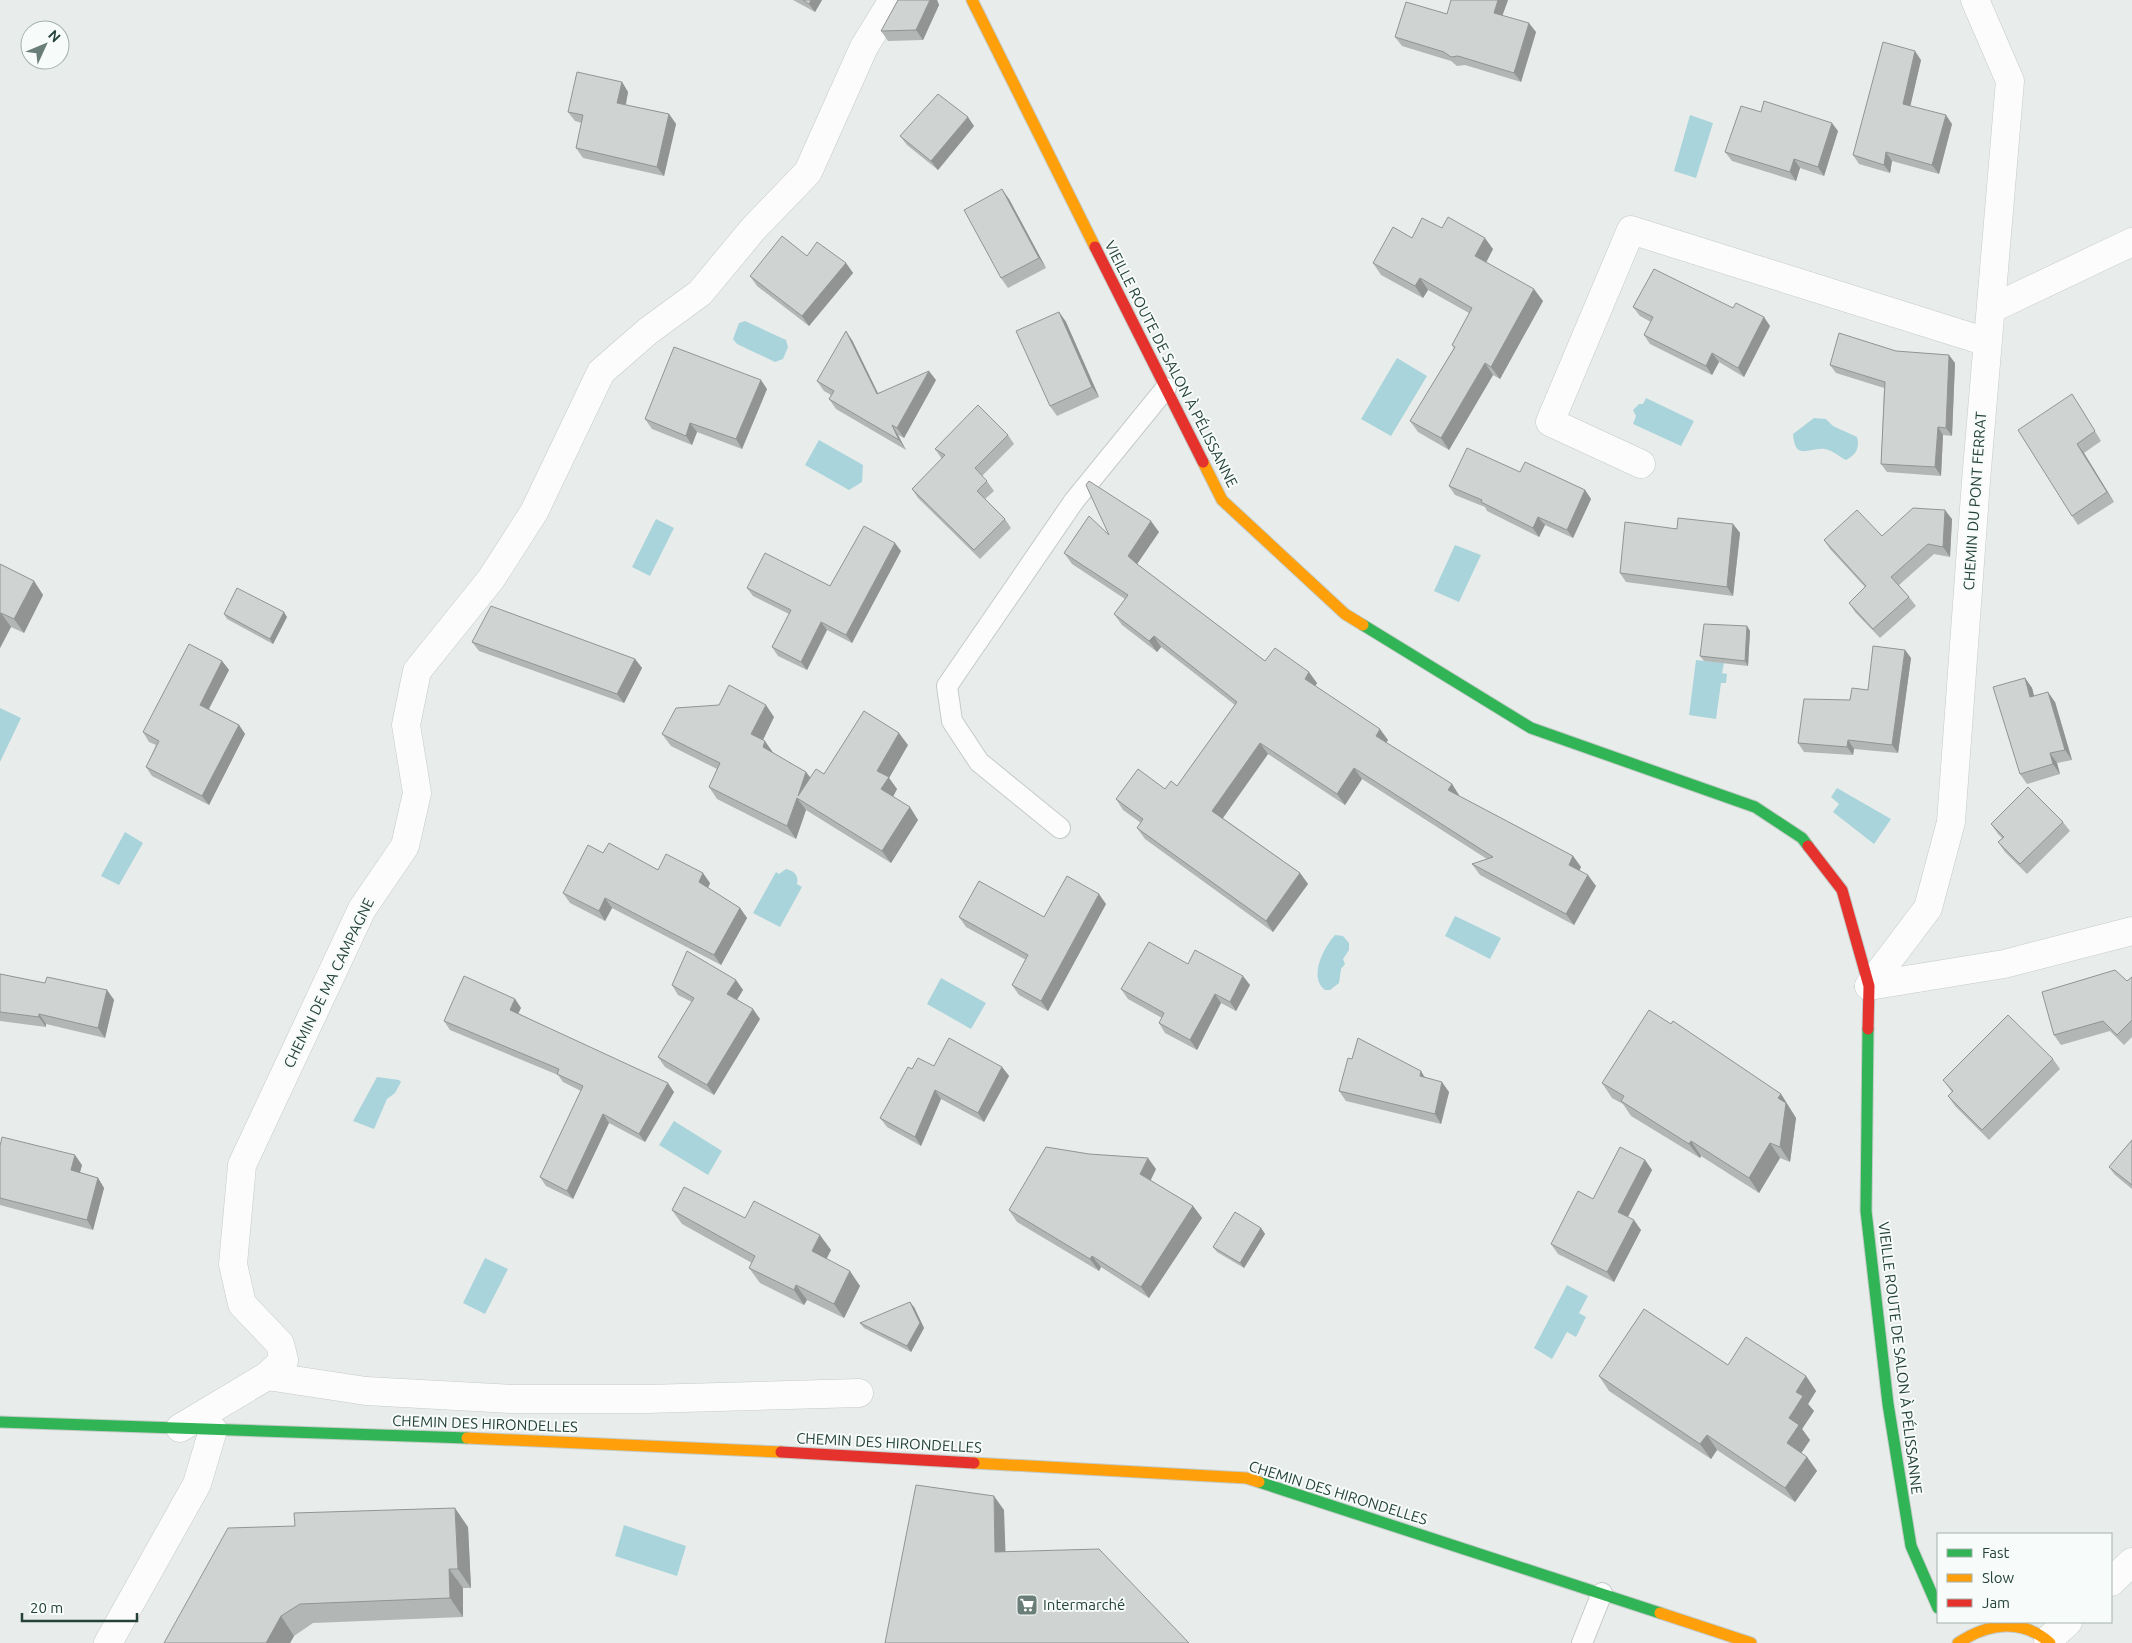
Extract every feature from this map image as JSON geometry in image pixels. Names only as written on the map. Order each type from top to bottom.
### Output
[{"type":"street","name":"CHEMIN DE MA CAMPAGNE","points":[[180,1428],[267,1376],[284,1360],[280,1344],[242,1304],[233,1264],[242,1165],[362,909],[406,846],[417,793],[406,725],[417,671],[491,579],[534,512],[601,372],[648,331],[700,293],[754,228],[808,172],[864,47],[893,0]]},
{"type":"street","name":"VIEILLE ROUTE DE SALON À PÉLISSANNE","points":[[972,0],[1222,500],[1345,614],[1531,728],[1755,807],[1802,838],[1842,890],[1869,986],[1866,1211],[1878,1325],[1911,1546],[1937,1606]]},
{"type":"street","name":"CHEMIN DU PONT FERRAT","points":[[1869,986],[1928,908],[1951,822],[1987,342],[2010,81],[1975,0]]},
{"type":"street","points":[[1641,464],[1550,422],[1631,230],[1987,342]]},
{"type":"street","points":[[1991,309],[2132,242]]},
{"type":"street","points":[[1869,986],[2004,964],[2132,931]]},
{"type":"street","points":[[267,1376],[366,1392],[512,1399],[646,1399],[860,1393]]},
{"type":"street","name":"CHEMIN DES HIRONDELLES","points":[[0,1422],[655,1445],[1246,1478],[1751,1643]]},
{"type":"street","points":[[108,1643],[197,1484],[213,1430]]},
{"type":"street","points":[[2112,1581],[2132,1562]]},
{"type":"street","name":"VIEILLE ROUTE DE SALON À PÉLISSANNE","points":[[1924,1575],[1937,1585]]},
{"type":"street","points":[[1954,1641],[1970,1634],[1985,1624],[2004,1624],[2020,1626],[2049,1642],[2067,1623]]},
{"type":"lane","points":[[1060,828],[979,762],[952,721],[947,686],[1074,501],[1166,388]]},
{"type":"lane","points":[[1582,1643],[1602,1593]]},
{"type":"water","points":[[1690,115],[1713,123],[1696,178],[1674,171]]},
{"type":"water","points":[[745,321],[786,340],[788,347],[783,359],[775,362],[737,344],[733,339],[739,323]]},
{"type":"water","points":[[1397,358],[1427,376],[1391,436],[1361,419]]},
{"type":"water","points":[[1646,398],[1694,421],[1681,446],[1633,424],[1636,416],[1633,410],[1639,404],[1643,404]]},
{"type":"water","points":[[1814,418],[1826,419],[1833,426],[1857,437],[1858,445],[1855,453],[1846,460],[1825,449],[1800,451],[1794,443],[1793,434]]},
{"type":"water","points":[[819,440],[863,465],[862,482],[849,490],[805,465]]},
{"type":"water","points":[[656,519],[674,528],[650,576],[632,567]]},
{"type":"water","points":[[1455,545],[1481,555],[1459,602],[1434,591]]},
{"type":"water","points":[[1696,660],[1724,663],[1722,673],[1727,674],[1726,683],[1721,683],[1716,719],[1689,715]]},
{"type":"water","points":[[0,708],[21,718],[0,762]]},
{"type":"water","points":[[1837,788],[1891,819],[1874,844],[1833,812],[1839,804],[1831,797]]},
{"type":"water","points":[[125,832],[143,843],[119,885],[101,876]]},
{"type":"water","points":[[786,869],[795,874],[797,884],[802,887],[780,927],[753,913],[776,872],[779,874]]},
{"type":"water","points":[[1455,916],[1501,938],[1490,959],[1445,936]]},
{"type":"water","points":[[1335,935],[1343,936],[1349,943],[1349,950],[1343,959],[1345,964],[1341,969],[1339,983],[1330,990],[1325,990],[1320,984],[1318,970],[1326,947]]},
{"type":"water","points":[[941,978],[986,1003],[971,1029],[927,1004]]},
{"type":"water","points":[[377,1077],[399,1080],[401,1082],[395,1093],[387,1099],[374,1129],[353,1121]]},
{"type":"water","points":[[674,1121],[722,1151],[708,1175],[659,1145]]},
{"type":"water","points":[[485,1258],[508,1269],[485,1314],[463,1303]]},
{"type":"water","points":[[1567,1285],[1588,1296],[1579,1313],[1586,1317],[1576,1337],[1567,1332],[1552,1359],[1534,1348]]},
{"type":"water","points":[[624,1525],[686,1546],[677,1576],[615,1556]]},
{"type":"building","points":[[803,0],[811,0],[809,4]]},
{"type":"building","points":[[898,0],[930,0],[916,30],[881,31]]},
{"type":"building","points":[[1451,0],[1498,0],[1494,13],[1529,23],[1514,73],[1458,56],[1451,57],[1444,52],[1395,37],[1406,2],[1447,14]]},
{"type":"building","points":[[1883,42],[1915,51],[1903,104],[1946,115],[1932,165],[1886,152],[1884,165],[1853,155]]},
{"type":"building","points":[[577,72],[622,82],[617,103],[669,114],[657,167],[576,148],[583,115],[568,112]]},
{"type":"building","points":[[938,94],[968,117],[931,161],[900,136]]},
{"type":"building","points":[[1764,101],[1832,123],[1818,167],[1794,159],[1790,172],[1725,152],[1741,106],[1761,112]]},
{"type":"building","points":[[1002,189],[1039,258],[1001,278],[964,210]]},
{"type":"building","points":[[1448,217],[1485,238],[1475,256],[1534,289],[1491,367],[1485,363],[1441,438],[1410,421],[1455,347],[1452,345],[1472,308],[1420,278],[1415,286],[1373,263],[1393,227],[1412,238],[1422,218],[1442,228]]},
{"type":"building","points":[[782,236],[807,256],[817,242],[846,263],[802,316],[750,276]]},
{"type":"building","points":[[1654,269],[1733,308],[1736,303],[1764,317],[1738,368],[1712,353],[1706,366],[1644,335],[1653,317],[1633,307]]},
{"type":"building","points":[[1059,312],[1092,387],[1050,406],[1016,331]]},
{"type":"building","points":[[846,331],[877,394],[929,371],[897,428],[892,425],[899,440],[829,399],[834,391],[817,381]]},
{"type":"building","points":[[1839,333],[1896,351],[1949,355],[1946,428],[1938,427],[1935,467],[1881,464],[1885,382],[1830,365]]},
{"type":"building","points":[[674,347],[761,380],[736,439],[690,423],[686,436],[645,419]]},
{"type":"building","points":[[2072,394],[2095,431],[2077,444],[2107,492],[2072,516],[2018,430]]},
{"type":"building","points":[[978,405],[1008,435],[975,468],[987,481],[977,491],[1005,519],[974,550],[912,489],[945,455],[935,449]]},
{"type":"building","points":[[1467,448],[1520,472],[1525,462],[1585,490],[1567,530],[1538,517],[1533,528],[1481,502],[1482,500],[1449,486]]},
{"type":"building","points":[[1089,481],[1151,521],[1128,556],[1137,564],[1265,661],[1275,648],[1309,672],[1305,679],[1380,729],[1376,736],[1452,784],[1448,790],[1573,856],[1569,865],[1588,875],[1566,914],[1472,864],[1493,857],[1354,768],[1337,794],[1260,743],[1212,811],[1300,873],[1266,921],[1137,828],[1143,819],[1116,799],[1138,769],[1165,789],[1171,781],[1177,786],[1237,702],[1154,636],[1149,641],[1114,614],[1128,595],[1064,553],[1089,516],[1109,535],[1086,485]]},
{"type":"building","points":[[1913,508],[1945,510],[1943,547],[1928,544],[1891,577],[1909,597],[1873,629],[1849,603],[1866,586],[1824,540],[1857,510],[1882,536]]},
{"type":"building","points":[[1678,518],[1733,524],[1727,587],[1620,573],[1625,522],[1677,529]]},
{"type":"building","points":[[864,526],[895,543],[846,635],[821,622],[801,662],[772,647],[791,610],[747,588],[765,553],[830,586]]},
{"type":"building","points":[[0,564],[34,581],[14,619],[1,613],[0,616]]},
{"type":"building","points":[[237,588],[284,612],[270,639],[224,614]]},
{"type":"building","points":[[491,606],[635,659],[617,694],[472,642]]},
{"type":"building","points":[[1704,624],[1747,626],[1745,661],[1700,656]]},
{"type":"building","points":[[189,644],[222,661],[200,705],[239,725],[202,796],[146,767],[159,741],[143,732]]},
{"type":"building","points":[[1873,646],[1905,650],[1892,745],[1848,740],[1847,747],[1798,743],[1804,699],[1850,700],[1852,688],[1868,690]]},
{"type":"building","points":[[2025,678],[2030,697],[2048,692],[2065,750],[2050,753],[2053,764],[2020,774],[1993,687]]},
{"type":"building","points":[[729,685],[766,705],[751,734],[765,741],[763,747],[806,772],[798,796],[816,769],[824,774],[864,711],[899,733],[877,771],[889,777],[881,789],[910,807],[882,851],[797,798],[787,826],[709,787],[720,763],[662,734],[676,708],[719,705]]},
{"type":"building","points":[[2028,787],[2063,822],[2020,864],[1998,842],[2004,837],[1991,824]]},
{"type":"building","points":[[609,843],[658,870],[666,854],[703,873],[699,882],[740,908],[714,955],[605,898],[599,911],[563,893],[588,845],[603,853]]},
{"type":"building","points":[[1067,876],[1099,894],[1041,1001],[1012,985],[1028,955],[959,917],[979,881],[1044,917]]},
{"type":"building","points":[[1149,942],[1188,964],[1195,950],[1243,976],[1230,1002],[1215,994],[1190,1040],[1159,1023],[1164,1013],[1121,989]]},
{"type":"building","points":[[687,951],[736,980],[727,994],[753,1009],[707,1085],[658,1057],[694,998],[672,985]]},
{"type":"building","points":[[2115,970],[2127,981],[2132,977],[2132,1020],[2117,1035],[2103,1021],[2054,1035],[2042,992]]},
{"type":"building","points":[[0,974],[45,983],[47,977],[107,990],[98,1028],[39,1014],[39,1017],[0,1012]]},
{"type":"building","points":[[464,976],[515,999],[510,1010],[668,1083],[639,1134],[603,1114],[567,1191],[540,1177],[583,1086],[557,1074],[559,1069],[444,1021]]},
{"type":"building","points":[[1649,1010],[1671,1024],[1673,1021],[1781,1094],[1778,1098],[1786,1103],[1780,1147],[1770,1143],[1749,1178],[1691,1141],[1689,1144],[1621,1101],[1624,1096],[1602,1083]]},
{"type":"building","points":[[2008,1015],[2053,1059],[1982,1130],[1948,1096],[1953,1091],[1943,1080]]},
{"type":"building","points":[[949,1038],[1002,1067],[978,1113],[935,1090],[915,1137],[880,1118],[908,1067],[912,1069],[918,1058],[934,1066]]},
{"type":"building","points":[[1358,1038],[1421,1071],[1420,1076],[1442,1082],[1435,1114],[1339,1091],[1348,1058],[1352,1059]]},
{"type":"building","points":[[2,1137],[75,1155],[71,1170],[98,1178],[87,1220],[0,1198],[0,1146]]},
{"type":"building","points":[[2132,1140],[2132,1185],[2109,1167]]},
{"type":"building","points":[[1046,1147],[1089,1154],[1148,1158],[1140,1174],[1193,1206],[1141,1287],[1092,1256],[1090,1259],[1009,1210]]},
{"type":"building","points":[[1620,1147],[1645,1160],[1618,1212],[1634,1220],[1607,1272],[1551,1244],[1578,1191],[1593,1199]]},
{"type":"building","points":[[684,1187],[745,1218],[754,1201],[820,1235],[812,1251],[850,1271],[834,1304],[796,1285],[794,1290],[749,1268],[755,1256],[672,1210]]},
{"type":"building","points":[[1235,1212],[1261,1228],[1240,1263],[1213,1247]]},
{"type":"building","points":[[910,1302],[920,1323],[907,1346],[860,1323]]},
{"type":"building","points":[[1644,1309],[1728,1365],[1746,1337],[1806,1376],[1796,1392],[1803,1396],[1789,1418],[1799,1425],[1787,1443],[1807,1457],[1785,1488],[1707,1435],[1700,1444],[1599,1376]]},
{"type":"building","name":"Intermarché","points":[[916,1485],[994,1496],[995,1552],[1099,1549],[1189,1643],[885,1643]]},
{"type":"building","points":[[455,1508],[458,1569],[449,1569],[450,1598],[300,1604],[281,1616],[266,1643],[164,1643],[228,1528],[295,1526],[294,1513]]},
{"type":"traffic: fast","points":[[1363,625],[1531,728],[1755,807],[1802,838],[1808,846]]},
{"type":"traffic: fast","points":[[1868,1029],[1866,1211],[1888,1404],[1911,1546],[1937,1606]]},
{"type":"traffic: fast","points":[[0,1422],[467,1438]]},
{"type":"traffic: fast","points":[[1259,1482],[1660,1613]]},
{"type":"traffic: slow","points":[[972,0],[1095,247]]},
{"type":"traffic: slow","points":[[1203,462],[1222,500],[1345,614],[1363,625]]},
{"type":"traffic: slow","points":[[467,1438],[781,1452]]},
{"type":"traffic: slow","points":[[974,1463],[1246,1478],[1259,1482]]},
{"type":"traffic: slow","points":[[1660,1613],[1751,1643]]},
{"type":"traffic: slow","points":[[1958,1643],[1981,1631],[2005,1626],[2028,1630],[2050,1643]]},
{"type":"traffic: jam","points":[[1095,247],[1203,462]]},
{"type":"traffic: jam","points":[[1808,846],[1842,890],[1869,986],[1868,1029]]},
{"type":"traffic: jam","points":[[781,1452],[974,1463]]},
{"type":"place","name":"Intermarché","points":[[1027,1605]]}]
